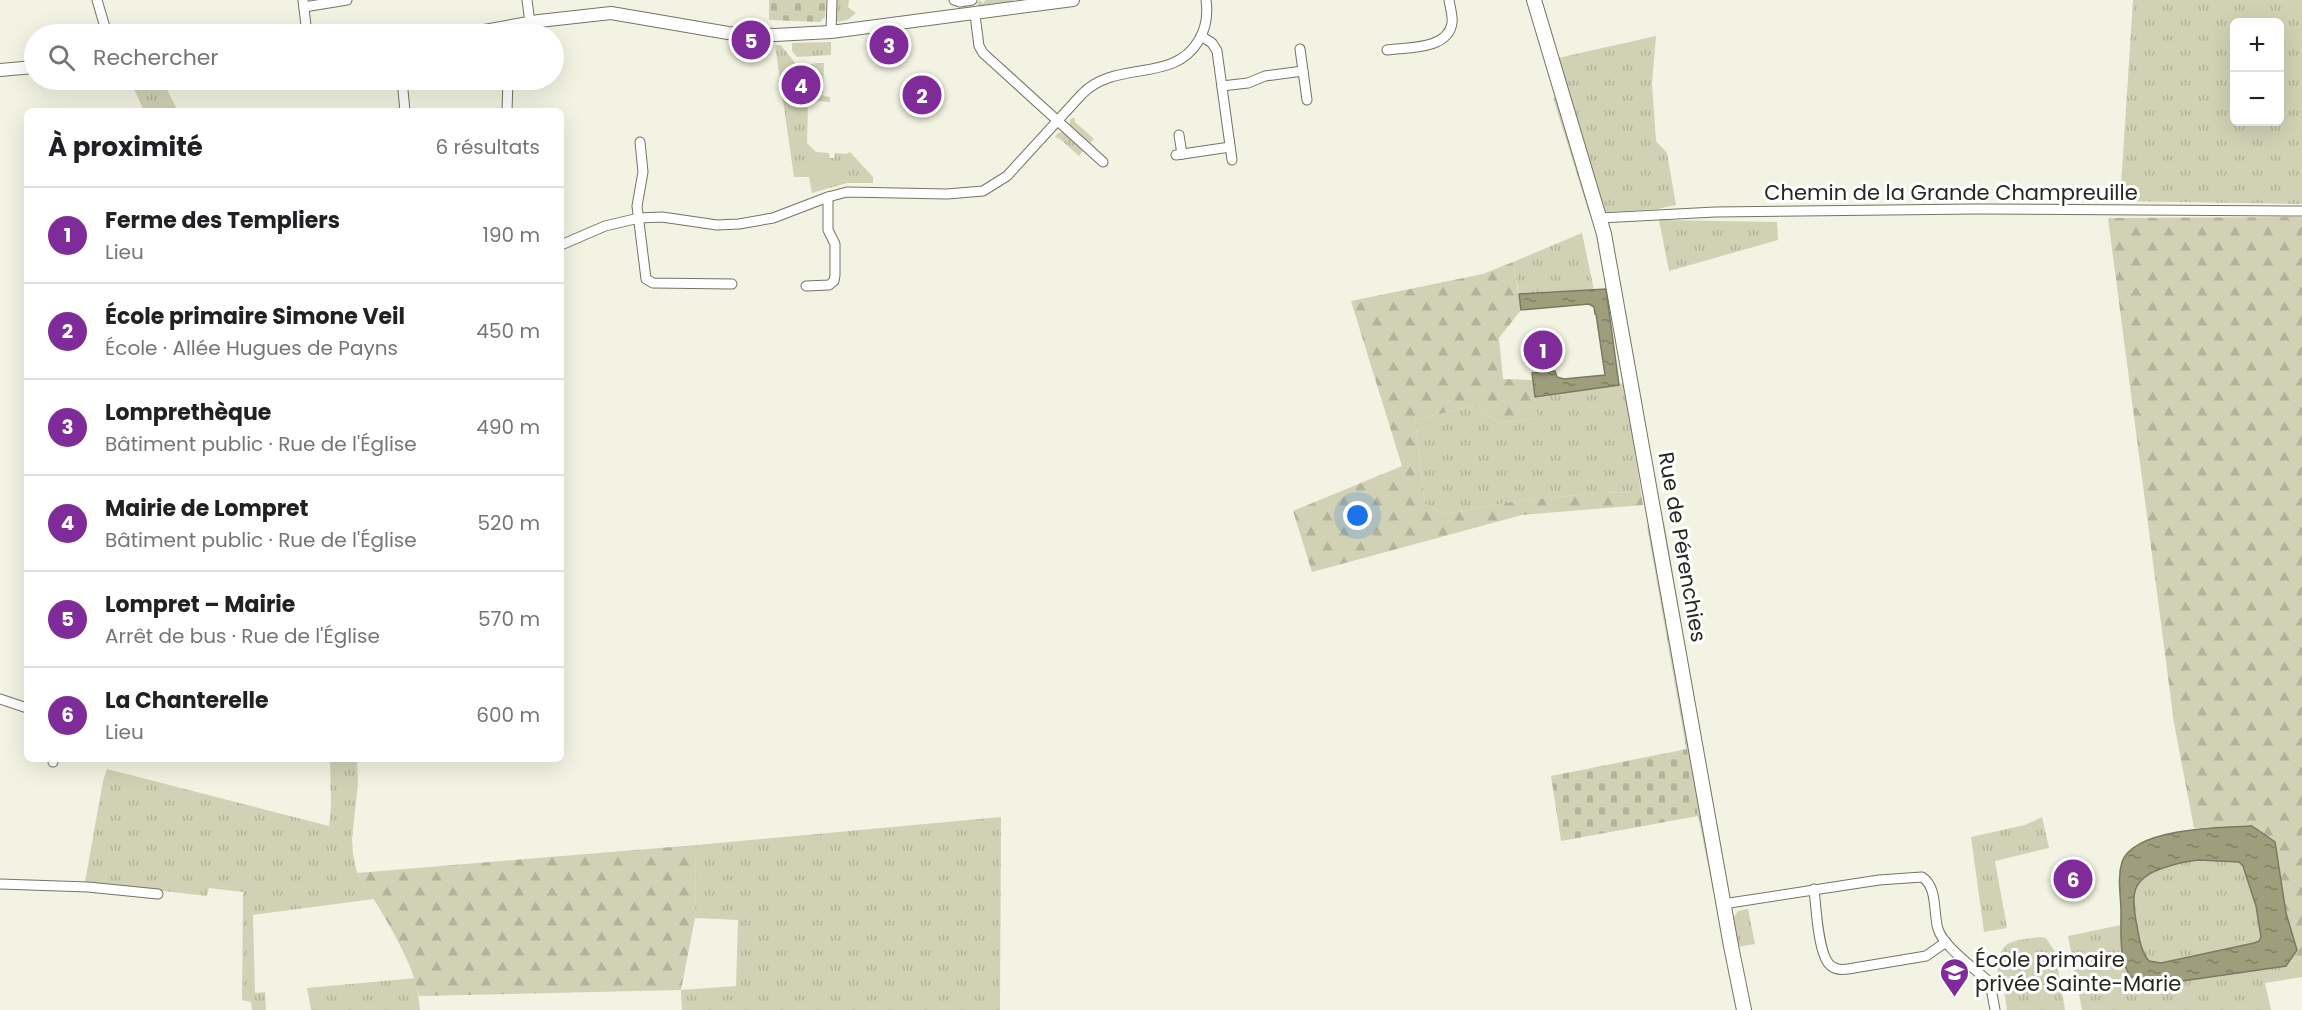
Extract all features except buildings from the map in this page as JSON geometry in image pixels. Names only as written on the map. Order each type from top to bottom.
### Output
[{"type":"main road","points":[[1534,0],[1544,32]]},
{"type":"main road","points":[[1539,0],[1544,32]]},
{"type":"main road","name":"Rue de Pérenchies","points":[[1544,32],[1600,218],[1744,1010]]},
{"type":"street","points":[[97,0],[105,24]]},
{"type":"street","points":[[306,24],[303,3],[347,0]]},
{"type":"street","points":[[527,0],[530,23]]},
{"type":"street","points":[[831,0],[831,32]]},
{"type":"street","points":[[954,0],[971,1],[979,46],[983,53],[1103,162]]},
{"type":"street","points":[[527,24],[610,13],[728,33],[775,35],[831,32],[1073,0]]},
{"type":"street","points":[[564,244],[605,226],[639,218],[662,218],[717,225],[747,224],[785,215],[828,197],[854,191],[947,194],[983,190],[1007,176],[1094,84],[1118,74],[1173,64],[1189,54],[1201,36],[1206,20],[1206,0]]},
{"type":"street","points":[[1387,50],[1436,43],[1444,38],[1450,31],[1452,22],[1449,0]]},
{"type":"street","points":[[1201,36],[1216,48],[1232,160]]},
{"type":"street","points":[[1300,49],[1307,100]]},
{"type":"street","points":[[0,70],[24,69]]},
{"type":"street","points":[[1222,86],[1248,82],[1265,76],[1303,71]]},
{"type":"street","points":[[403,90],[405,108]]},
{"type":"street","points":[[507,108],[508,90]]},
{"type":"street","points":[[1179,135],[1179,155],[1230,147]]},
{"type":"street","points":[[640,142],[643,172],[637,203],[644,274],[648,281],[653,284],[732,284]]},
{"type":"street","points":[[806,286],[829,285],[835,278],[835,244],[828,230],[828,197]]},
{"type":"street","name":"Chemin de la Grande Champreuille","points":[[1600,218],[1715,212],[1997,209],[2302,211]]},
{"type":"street","points":[[0,699],[24,707]]},
{"type":"street","points":[[1723,904],[1879,879],[1922,877],[1930,885],[1938,929],[1946,942],[1987,981],[1991,988],[1995,1010]]},
{"type":"street","points":[[0,884],[88,887],[158,894]]},
{"type":"street","points":[[1814,889],[1824,957],[1836,969],[1926,956],[1946,942]]},
{"type":"green space","points":[[769,0],[826,0],[825,17],[820,22],[769,20]]},
{"type":"green space","points":[[837,0],[849,0],[848,7],[856,13],[847,20],[836,22]]},
{"type":"green space","points":[[979,0],[983,3],[986,0],[1013,0],[1013,3],[980,7],[977,4]]},
{"type":"green space","points":[[2133,0],[2302,0],[2302,204],[2120,201]]},
{"type":"green space","points":[[1656,36],[1652,84],[1656,141],[1667,153],[1676,205],[1657,209],[1589,213],[1553,98],[1570,94],[1558,58]]},
{"type":"green space","points":[[831,42],[831,55],[797,57],[792,51],[792,43]]},
{"type":"green space","points":[[775,45],[781,45],[796,64],[792,65],[791,69],[786,69],[787,99],[790,99],[790,106],[799,106],[803,103],[808,108],[807,143],[816,152],[829,153],[830,158],[834,158],[835,153],[850,152],[873,177],[873,183],[847,183],[812,193],[809,177],[794,177]]},
{"type":"green space","points":[[824,63],[823,96],[830,97],[830,102],[818,101],[816,103],[806,92],[814,92],[815,75],[809,74],[810,64]]},
{"type":"green space","points":[[135,90],[167,90],[176,108],[143,108]]},
{"type":"green space","points":[[1074,117],[1075,122],[1094,139],[1089,144],[1070,127],[1070,120]]},
{"type":"green space","points":[[1065,132],[1084,150],[1079,156],[1055,137],[1058,133]]},
{"type":"green space","points":[[812,161],[823,161],[823,177],[813,177]]},
{"type":"green space","points":[[2302,217],[2302,959],[2290,962],[2297,950],[2286,913],[2275,842],[2252,826],[2194,828],[2174,723],[2108,218]]},
{"type":"green space","points":[[1659,220],[1777,222],[1778,240],[1669,271]]},
{"type":"green space","points":[[1582,233],[1594,290],[1519,294],[1513,262]]},
{"type":"green space","points":[[1513,262],[1521,310],[1499,338],[1503,379],[1533,380],[1538,418],[1500,423],[1473,406],[1415,420],[1425,504],[1447,514],[1517,501],[1599,493],[1641,492],[1643,505],[1522,515],[1312,572],[1293,511],[1402,466],[1351,301],[1483,274]]},
{"type":"green space","points":[[1624,383],[1641,492],[1599,493],[1517,501],[1447,514],[1425,504],[1415,420],[1473,406],[1500,423],[1538,418],[1535,397]]},
{"type":"green space","points":[[1664,522],[1727,888],[1713,890],[1647,526]]},
{"type":"green space","points":[[1687,749],[1698,816],[1561,841],[1551,776]]},
{"type":"green space","points":[[330,762],[357,762],[358,784],[352,839],[353,854],[357,873],[374,899],[253,915],[255,993],[265,992],[266,1010],[252,1010],[251,1002],[242,1000],[243,892],[209,888],[207,896],[85,882],[107,769],[329,826]]},
{"type":"green space","points":[[1001,817],[1000,1010],[682,1010],[681,990],[736,986],[738,920],[695,918],[696,845]]},
{"type":"green space","points":[[2042,817],[2049,848],[1995,861],[2007,928],[1984,932],[1971,837],[2025,825]]},
{"type":"green space","points":[[696,845],[695,918],[681,990],[419,996],[410,966],[402,950],[357,873]]},
{"type":"green space","points":[[2199,860],[2239,862],[2243,866],[2256,906],[2261,937],[2254,943],[2161,963],[2149,961],[2142,949],[2139,934],[2134,905],[2135,889],[2138,883],[2151,872]]},
{"type":"green space","points":[[1748,909],[1755,944],[1738,947],[1734,917],[1738,911]]},
{"type":"green space","points":[[2121,925],[2120,934],[2142,982],[2286,966],[2290,962],[2302,959],[2302,977],[2265,983],[2271,1010],[2082,1010],[2068,936]]},
{"type":"green space","points":[[2046,938],[2055,952],[2065,1010],[2007,1010],[2004,989],[1997,980],[2002,951],[2005,946],[2018,940]]},
{"type":"green space","points":[[416,978],[420,1010],[311,1010],[307,988]]},
{"type":"water","points":[[1606,289],[1619,385],[1535,397],[1532,373],[1555,371],[1557,377],[1564,379],[1605,375],[1596,314],[1594,307],[1589,304],[1521,310],[1519,294]]},
{"type":"water","points":[[2252,826],[2275,842],[2286,913],[2297,950],[2286,966],[2162,984],[2160,981],[2141,982],[2130,976],[2126,969],[2121,945],[2119,881],[2122,862],[2130,851],[2143,842],[2160,836],[2201,829]],"holes":[[[2199,860],[2239,862],[2243,866],[2256,906],[2261,937],[2259,941],[2161,963],[2149,961],[2141,944],[2134,906],[2135,890],[2144,877],[2152,872],[2185,862]]]},
{"type":"place","name":"Lompret – Mairie","points":[[751,40]]},
{"type":"place","name":"Lomprethèque","points":[[889,45]]},
{"type":"place","name":"Mairie de Lompret","points":[[801,85]]},
{"type":"place","name":"École primaire Simone Veil","points":[[922,95]]},
{"type":"place","name":"Ferme des Templiers","points":[[1543,350]]},
{"type":"place","name":"La Chanterelle","points":[[2073,879]]},
{"type":"place","name":"École primaire privée Sainte-Marie","points":[[1954,998]]}]
